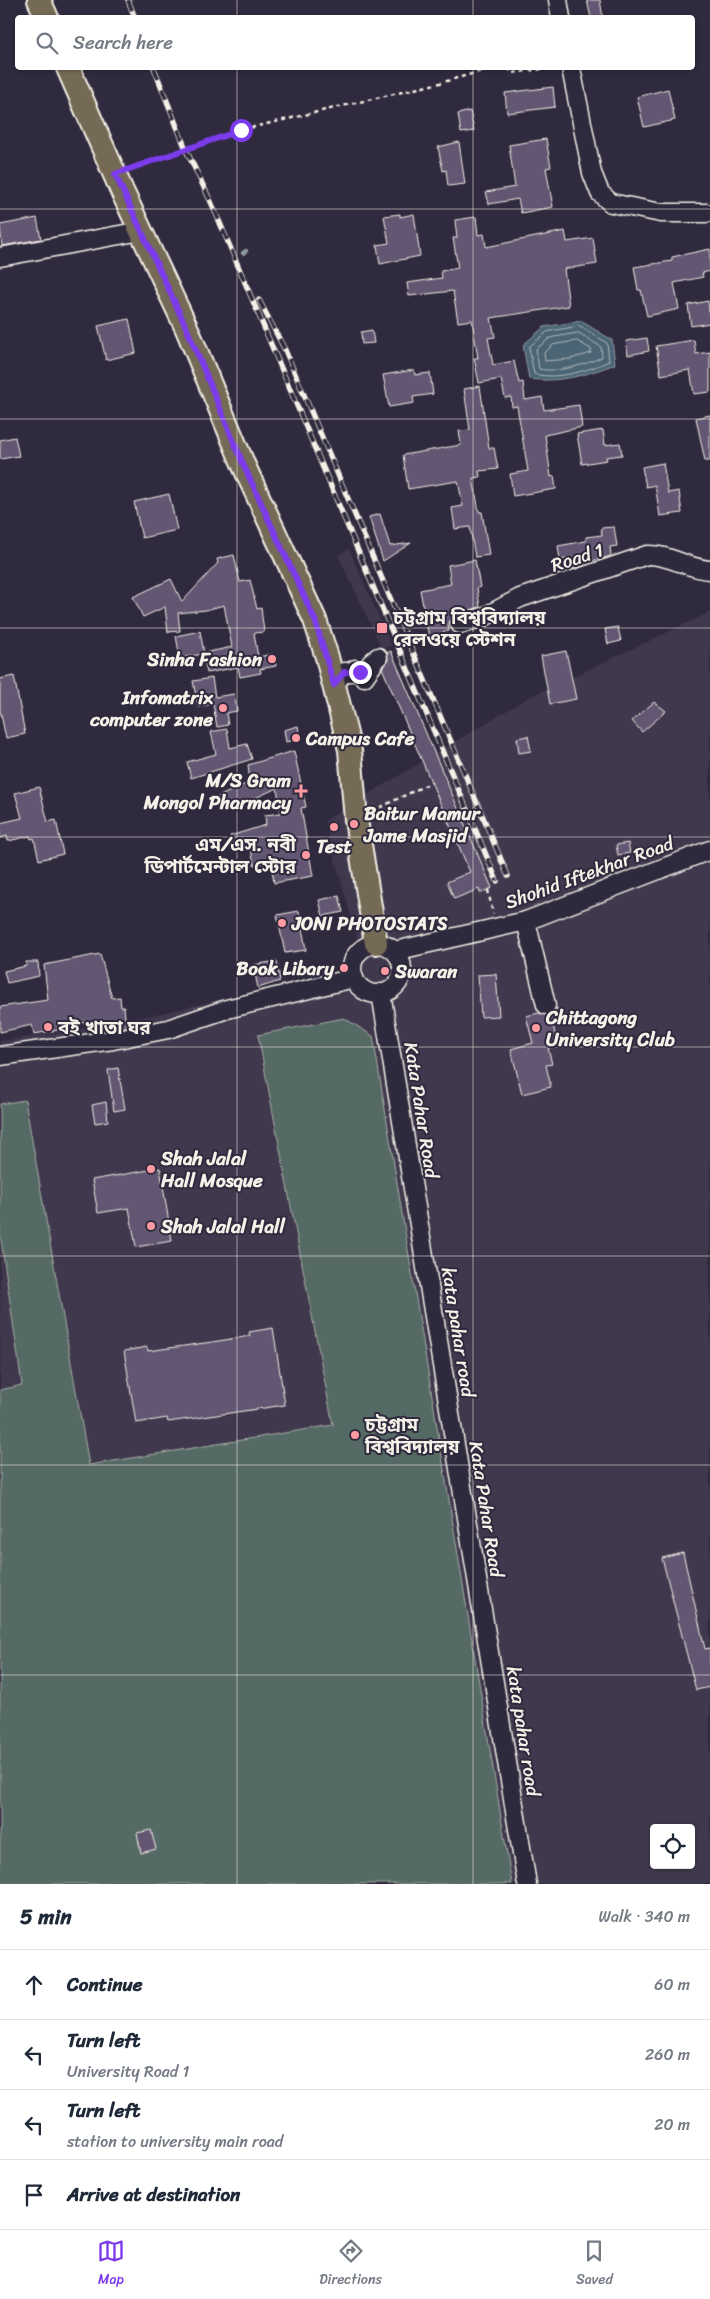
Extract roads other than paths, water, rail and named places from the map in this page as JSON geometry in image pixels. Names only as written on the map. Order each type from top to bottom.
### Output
[{"type":"main road","points":[[39,0],[46,15]]},
{"type":"main road","points":[[69,70],[187,329],[244,466],[315,620],[350,750],[356,820],[385,947]]},
{"type":"street","points":[[558,0],[560,15]]},
{"type":"street","points":[[571,70],[592,173],[600,194],[611,203],[661,213],[709,210]]},
{"type":"street","points":[[0,256],[141,231]]},
{"type":"street","name":"Road 1","points":[[460,624],[484,617],[520,598],[647,556],[657,555],[692,568],[710,570]]},
{"type":"street","points":[[334,685],[344,672],[352,672],[355,669],[364,677],[372,666],[370,662],[378,657]]},
{"type":"street","name":"Shohid Iftekhar Road","points":[[385,947],[526,921],[710,850]]},
{"type":"street","points":[[526,921],[546,1005]]},
{"type":"street","points":[[368,945],[385,947],[399,957],[402,972],[395,986],[381,994],[374,994],[362,989],[354,978],[353,962],[356,955],[368,945]]},
{"type":"street","points":[[0,1056],[112,1040],[168,1029],[227,1009],[354,978]]},
{"type":"street","name":"Kata Pahar Road","points":[[381,994],[527,1884]]},
{"type":"street","name":"kata pahar road","points":[[387,1023],[527,1884]]},
{"type":"water","points":[[581,321],[612,340],[615,364],[594,372],[562,379],[529,379],[523,345],[544,327]]},
{"type":"railway","points":[[128,0],[134,15]]},
{"type":"railway","points":[[155,70],[187,152],[212,204],[497,881]]},
{"type":"railway","points":[[259,300],[285,350],[508,876]]},
{"type":"place","name":"চট্টগ্রাম বিশ্ববিদ্যালয় রেলওয়ে স্টেশন","points":[[382,628]]},
{"type":"place","name":"Sinha Fashion","points":[[272,659]]},
{"type":"place","name":"Infomatrix computer zone","points":[[223,708]]},
{"type":"place","name":"Campus Cafe","points":[[296,738]]},
{"type":"place","name":"M/S Gram Mongol Pharmacy","points":[[301,791]]},
{"type":"place","name":"Baitur Mamur Jame Masjid","points":[[354,824]]},
{"type":"place","name":"Test","points":[[334,827]]},
{"type":"place","name":"এম/এস. নবী ডিপার্টমেন্টাল স্টোর","points":[[306,855]]},
{"type":"place","name":"JONI PHOTOSTATS","points":[[282,923]]},
{"type":"place","name":"Book Libary","points":[[344,968]]},
{"type":"place","name":"Swaran","points":[[385,971]]},
{"type":"place","name":"বই খাতা ঘর","points":[[48,1027]]},
{"type":"place","name":"Chittagong University Club","points":[[536,1028]]},
{"type":"place","name":"Shah Jalal Hall Mosque","points":[[151,1169]]},
{"type":"place","name":"Shah Jalal Hall","points":[[151,1226]]},
{"type":"place","name":"চট্টগ্রাম বিশ্ববিদ্যালয়","points":[[355,1435]]}]
